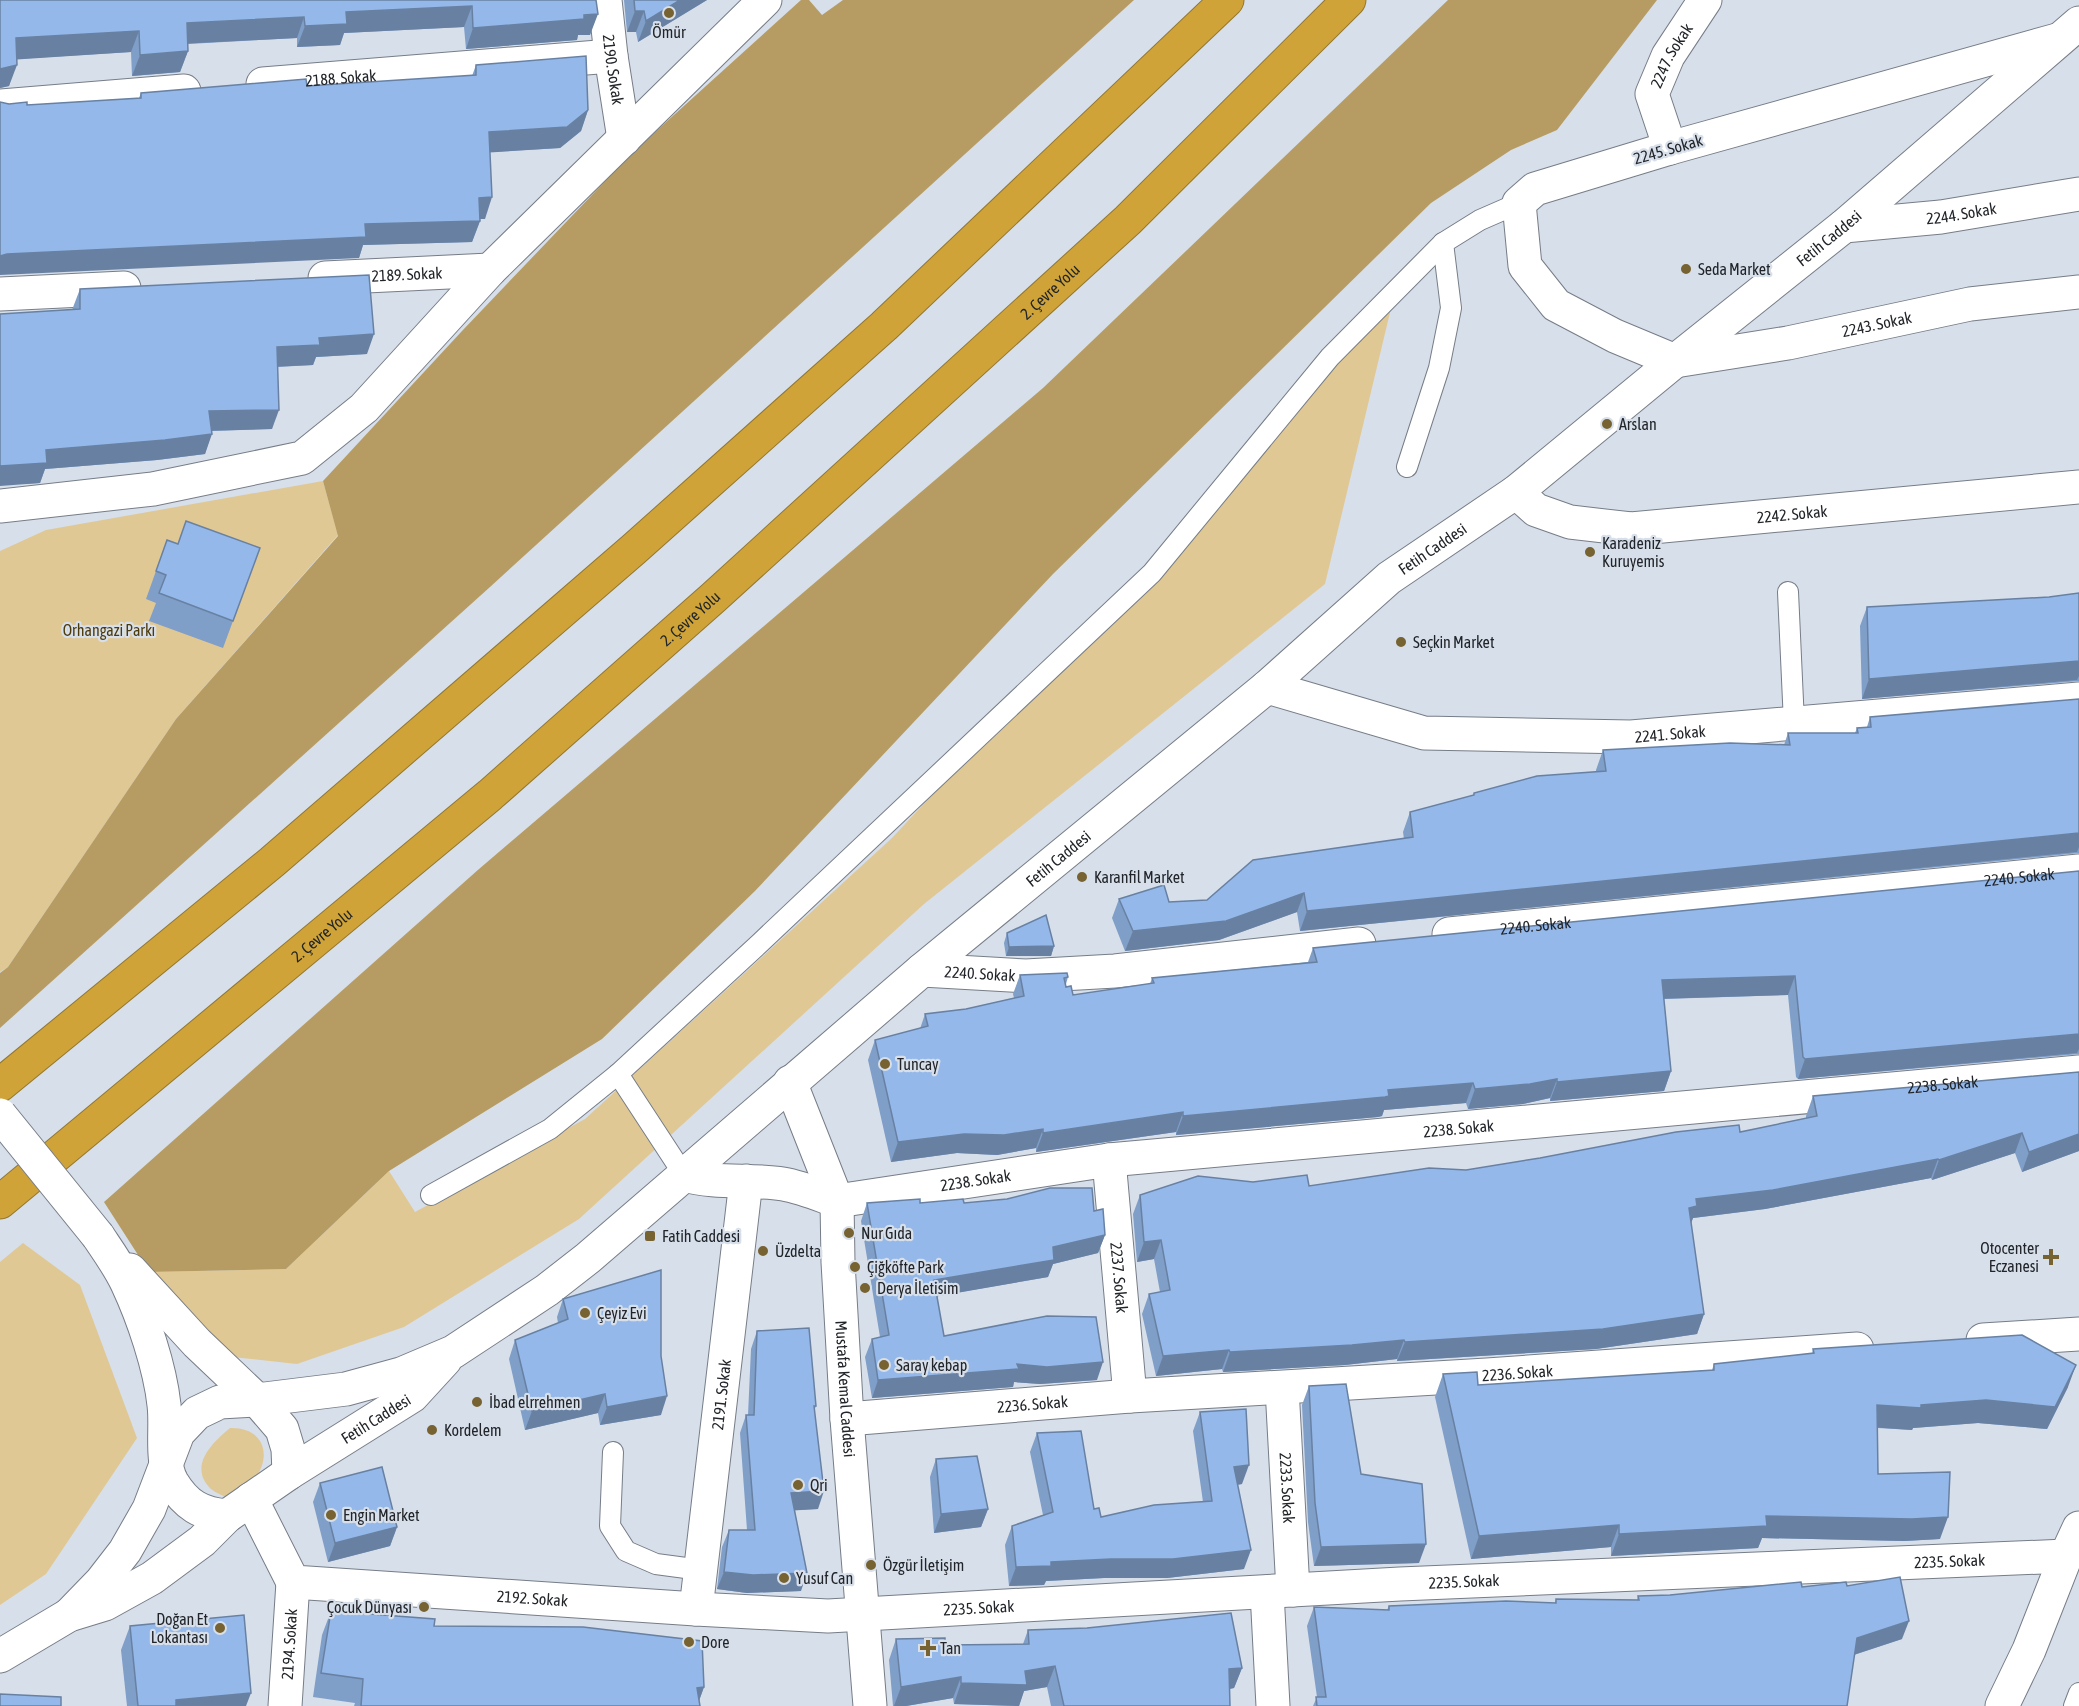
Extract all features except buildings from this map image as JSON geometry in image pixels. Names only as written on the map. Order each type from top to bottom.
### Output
[{"type":"highway","points":[[0,1085],[272,862],[634,549],[884,326],[1227,0]]},
{"type":"highway","name":"2. Çevre Yolu","points":[[0,1202],[481,802],[713,598],[1128,220],[1349,0]]},
{"type":"street","name":"2190. Sokak","points":[[605,0],[624,139]]},
{"type":"street","points":[[0,506],[153,489],[302,458],[364,408],[490,270],[765,0]]},
{"type":"street","name":"2247. Sokak","points":[[1670,148],[1652,94],[1668,56],[1705,0]]},
{"type":"street","name":"2245. Sokak","points":[[1519,203],[1535,189],[2068,32]]},
{"type":"street","name":"Fetih Caddesi","points":[[289,1473],[412,1396],[453,1352],[547,1290],[588,1258],[922,970],[1267,687],[1389,578],[1516,492],[1844,226],[2068,32]]},
{"type":"street","name":"2188. Sokak","points":[[0,106],[611,56]]},
{"type":"street","name":"2244. Sokak","points":[[1844,226],[1941,217],[2079,194]]},
{"type":"street","points":[[1519,203],[1525,266],[1556,305],[1616,336],[1675,361]]},
{"type":"street","name":"2189. Sokak","points":[[299,279],[490,270]]},
{"type":"street","points":[[0,294],[155,286]]},
{"type":"street","name":"2243. Sokak","points":[[1675,361],[1788,343],[1970,304],[2079,292]]},
{"type":"street","name":"2242. Sokak","points":[[1516,492],[1536,510],[1570,522],[1630,529],[2079,487]]},
{"type":"street","name":"2241. Sokak","points":[[1267,687],[1424,733],[1631,736],[2079,699]]},
{"type":"street","name":"2240. Sokak","points":[[1418,938],[2079,871]]},
{"type":"street","name":"2240. Sokak","points":[[922,970],[1026,976],[1115,971],[1383,941]]},
{"type":"street","name":"2238. Sokak","points":[[837,1201],[1109,1160],[2079,1072]]},
{"type":"street","name":"Mustafa Kemal Caddesi","points":[[790,1082],[837,1201],[847,1419],[870,1706]]},
{"type":"street","points":[[0,1115],[98,1236],[162,1307],[257,1400],[282,1429],[288,1449],[289,1473],[239,1507],[202,1541],[152,1578],[105,1605],[69,1615],[0,1656]]},
{"type":"street","name":"2237. Sokak","points":[[1109,1160],[1130,1396]]},
{"type":"street","points":[[684,1175],[702,1180],[784,1185],[837,1201]]},
{"type":"street","name":"2191. Sokak","points":[[696,1609],[746,1181]]},
{"type":"street","points":[[98,1236],[126,1282],[153,1351],[164,1404],[166,1464],[171,1480],[195,1509],[210,1515],[239,1507]]},
{"type":"street","points":[[1949,1343],[2079,1334]]},
{"type":"street","name":"2236. Sokak","points":[[847,1419],[1130,1396],[1487,1375],[1890,1347]]},
{"type":"street","points":[[69,1615],[125,1551],[149,1509],[178,1433],[196,1413],[220,1402],[257,1400],[346,1389],[400,1374],[453,1352]]},
{"type":"street","name":"2233. Sokak","points":[[1273,1706],[1280,1591],[1282,1388]]},
{"type":"street","points":[[239,1507],[293,1582]]},
{"type":"street","points":[[2002,1706],[2030,1650],[2072,1542]]},
{"type":"street","name":"2235. Sokak","points":[[863,1614],[1280,1591],[2072,1542]]},
{"type":"street","name":"2192. Sokak","points":[[293,1582],[696,1609],[828,1616],[863,1614]]},
{"type":"street","name":"2194. Sokak","points":[[285,1706],[293,1582]]},
{"type":"lane","points":[[431,1195],[550,1129],[618,1074],[1152,573],[1330,357],[1443,243],[1480,220],[1519,203]]},
{"type":"lane","points":[[1407,467],[1438,368],[1451,308],[1443,243]]},
{"type":"lane","points":[[1788,592],[1794,723]]},
{"type":"lane","points":[[618,1074],[684,1175]]},
{"type":"lane","points":[[613,1452],[610,1526],[626,1551],[656,1564],[700,1570]]},
{"type":"lane","points":[[2074,1706],[2079,1693]]},
{"type":"green space","points":[[1393,300],[1325,584],[924,904],[579,1219],[404,1327],[297,1364],[232,1357],[149,1272],[286,1269],[389,1171],[415,1212],[585,1119],[892,838]]},
{"type":"green space","name":"Orhangazi Parkı","points":[[323,481],[338,535],[176,719],[8,967],[0,972],[0,551],[46,530]]},
{"type":"green space","points":[[23,1243],[80,1285],[137,1438],[46,1574],[0,1605],[0,1262]]},
{"type":"green space","points":[[230,1428],[246,1430],[257,1437],[263,1447],[264,1459],[260,1471],[252,1482],[240,1491],[225,1497],[209,1487],[203,1479],[201,1470],[206,1454]]},
{"type":"shaded area","points":[[801,0],[809,0],[822,15],[843,0],[1134,0],[490,587],[0,1028],[0,973],[8,967],[176,719],[338,536],[323,481],[633,152]]},
{"type":"shaded area","points":[[1448,0],[1657,0],[1557,130],[1511,150],[1431,203],[1053,574],[755,891],[602,1039],[389,1171],[286,1269],[149,1272],[104,1202],[479,869],[1043,388]]},
{"type":"place","name":"Ömür","points":[[669,13]]},
{"type":"place","name":"Seda Market","points":[[1686,269]]},
{"type":"place","name":"Arslan","points":[[1607,424]]},
{"type":"place","name":"Karadeniz Kuruyemis","points":[[1590,552]]},
{"type":"place","name":"Seçkin Market","points":[[1401,642]]},
{"type":"place","name":"Karanfil Market","points":[[1082,877]]},
{"type":"place","name":"Tuncay","points":[[885,1064]]},
{"type":"place","name":"Nur Gıda","points":[[849,1233]]},
{"type":"place","name":"Fatih Caddesi","points":[[650,1236]]},
{"type":"place","name":"Üzdelta","points":[[763,1251]]},
{"type":"place","name":"Otocenter Eczanesi","points":[[2051,1257]]},
{"type":"place","name":"Çiğköfte Park","points":[[855,1267]]},
{"type":"place","name":"Derya İletisim","points":[[865,1288]]},
{"type":"place","name":"Çeyiz Evi","points":[[585,1313]]},
{"type":"place","name":"Saray kebap","points":[[884,1365]]},
{"type":"place","name":"İbad elrrehmen","points":[[477,1402]]},
{"type":"place","name":"Kordelem","points":[[432,1430]]},
{"type":"place","name":"Qri","points":[[798,1485]]},
{"type":"place","name":"Engin Market","points":[[331,1515]]},
{"type":"place","name":"Özgür İletişim","points":[[871,1565]]},
{"type":"place","name":"Yusuf Can","points":[[784,1578]]},
{"type":"place","name":"Çocuk Dünyası","points":[[424,1607]]},
{"type":"place","name":"Doğan Et Lokantası","points":[[220,1628]]},
{"type":"place","name":"Dore","points":[[689,1642]]},
{"type":"place","name":"Tan","points":[[928,1648]]}]
